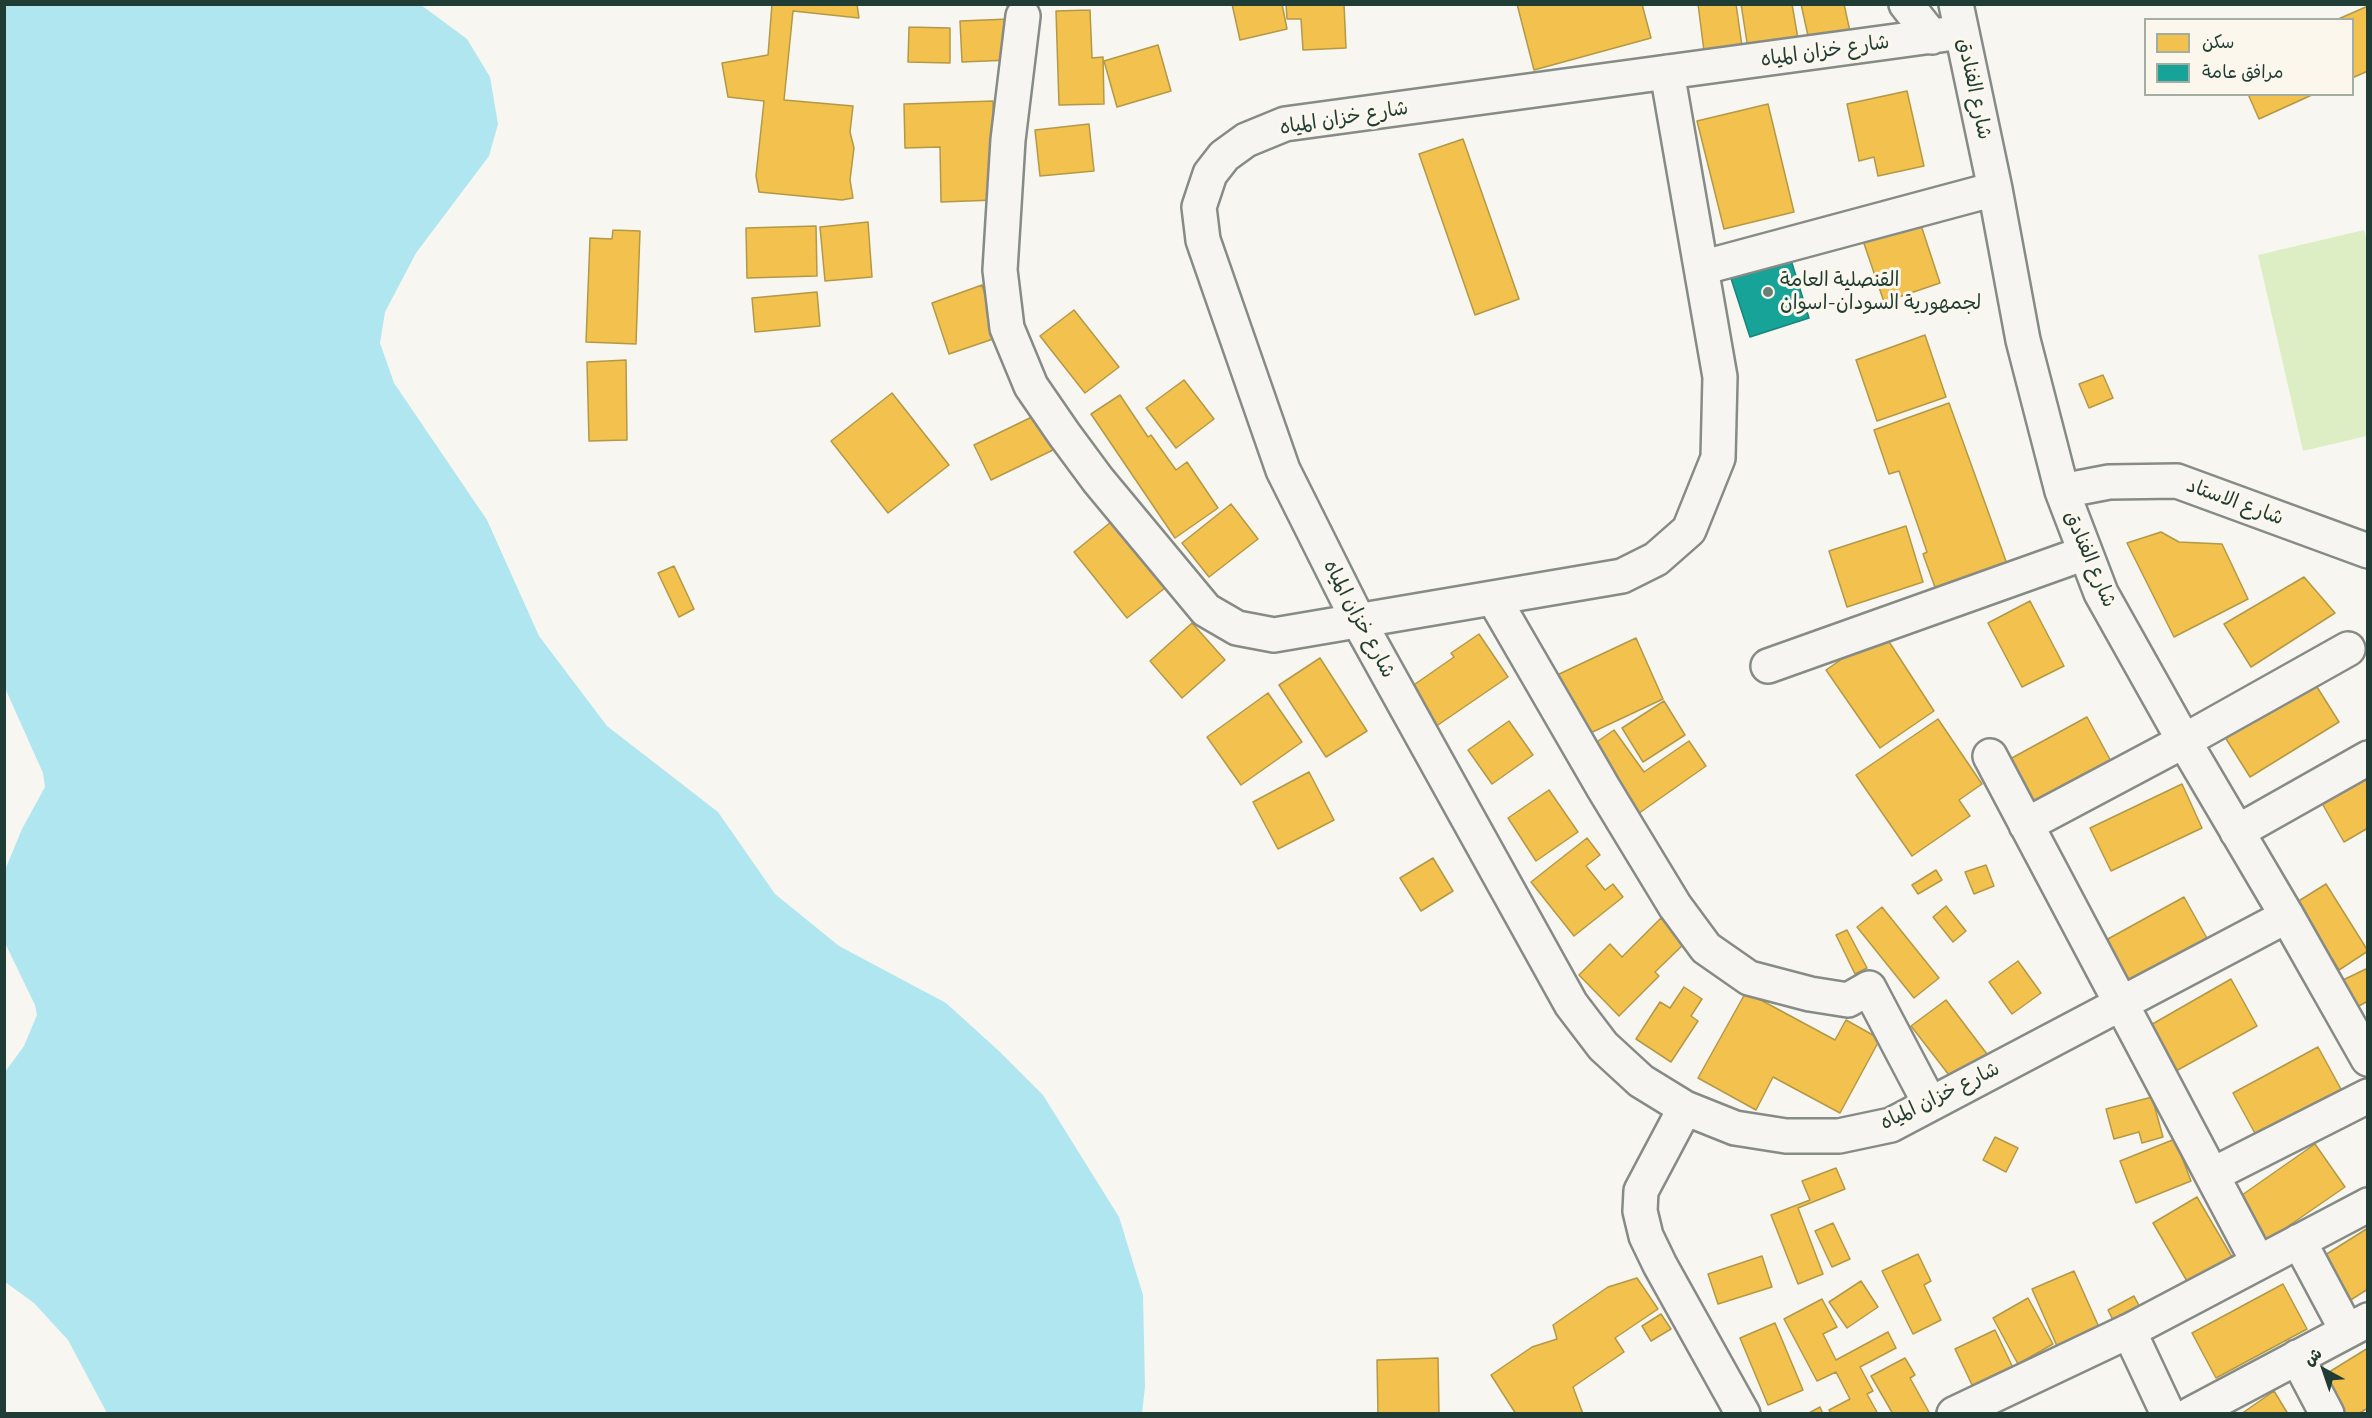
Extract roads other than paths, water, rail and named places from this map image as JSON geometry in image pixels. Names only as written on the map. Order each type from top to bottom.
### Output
[{"type":"street","points":[[1906,4],[1950,25]]},
{"type":"street","points":[[1023,16],[1008,140],[1000,270],[1007,328],[1032,386],[1098,480],[1206,610],[1237,628],[1274,635],[1622,576],[1656,560],[1689,530],[1718,458],[1720,377],[1667,72]]},
{"type":"street","name":"شارع خزان المياه","points":[[1950,25],[1667,72],[1285,124],[1246,140],[1224,156],[1210,174],[1200,207],[1203,240],[1283,470],[1359,622],[1571,1004],[1602,1046],[1641,1081],[1685,1108],[1735,1128],[1786,1136],[1839,1136],[1891,1125],[2287,916]]},
{"type":"street","name":"شارع الفنادق","points":[[1950,25],[1995,189],[2023,340],[2062,491],[2101,593],[2367,1059]]},
{"type":"street","points":[[1701,268],[1995,189]]},
{"type":"street","name":"شارع الاستاد","points":[[2062,491],[2109,482],[2177,481],[2367,551]]},
{"type":"street","points":[[1768,666],[2085,553]]},
{"type":"street","points":[[1494,599],[1610,799],[1675,906],[1706,948],[1749,978],[1810,994],[1848,1000],[1869,988],[1930,1104]]},
{"type":"street","points":[[2026,825],[2184,741],[2348,649]]},
{"type":"street","points":[[1990,756],[2258,1262]]},
{"type":"street","points":[[2236,832],[2367,758]]},
{"type":"street","points":[[2212,1175],[2367,1096]]},
{"type":"street","points":[[1685,1108],[1641,1191],[1640,1211],[1646,1236],[1660,1265],[1743,1413]]},
{"type":"street","points":[[1954,1413],[2129,1331],[2367,1205]]},
{"type":"street","points":[[2191,1413],[2357,1326],[2299,1241]]},
{"type":"street","points":[[2129,1331],[2168,1413]]},
{"type":"street","points":[[2297,1357],[2327,1413]]},
{"type":"water","points":[[5,4],[421,5],[467,39],[490,77],[498,124],[489,156],[416,253],[385,312],[380,343],[394,383],[487,520],[539,636],[607,726],[718,812],[775,894],[839,946],[946,1003],[1043,1095],[1119,1217],[1143,1295],[1145,1387],[1142,1413],[107,1413],[68,1340],[34,1303],[5,1282],[5,1072],[24,1046],[37,1015],[35,1005],[5,943],[5,870],[22,829],[45,787],[43,773],[5,688]]},
{"type":"place","name":"القنصلية العامة لجمهورية السودان-اسوان","points":[[1768,292]]}]
